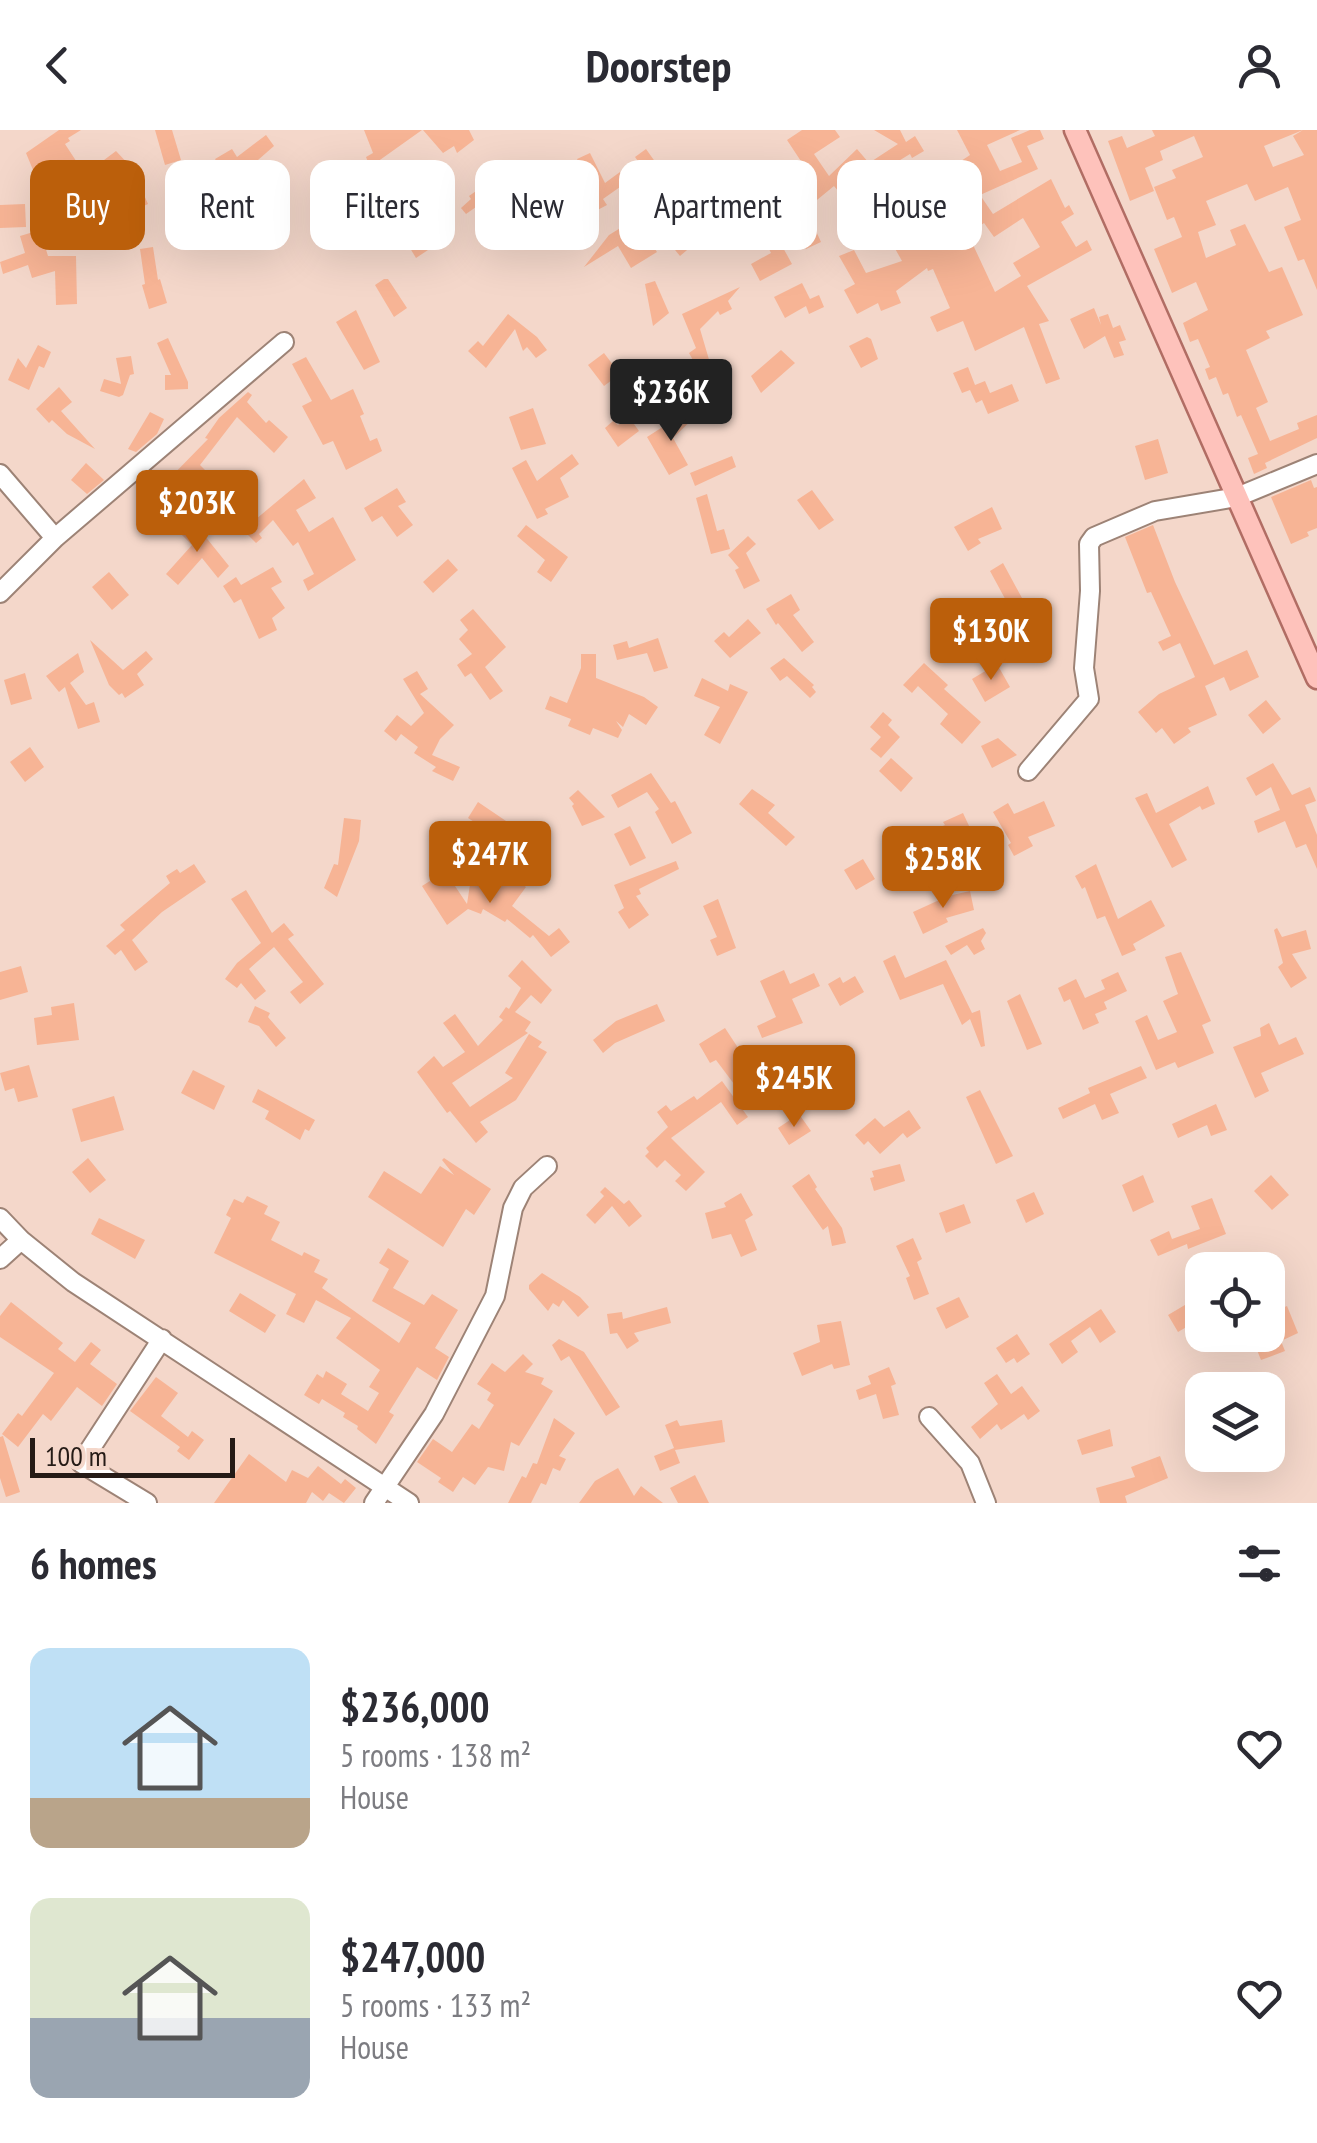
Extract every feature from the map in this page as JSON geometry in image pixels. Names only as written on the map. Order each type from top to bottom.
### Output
[{"type":"main road","points":[[1075,130],[1317,678]]},
{"type":"street","points":[[0,593],[55,538],[284,342]]},
{"type":"street","points":[[1028,771],[1089,699],[1084,668],[1089,544],[1094,537],[1155,511],[1237,497],[1317,464]]},
{"type":"street","points":[[0,474],[55,538]]},
{"type":"street","points":[[374,1503],[434,1414],[494,1296],[514,1208],[523,1188],[547,1166]]},
{"type":"street","points":[[0,1218],[74,1282],[409,1503]]},
{"type":"street","points":[[0,1260],[21,1240]]},
{"type":"street","points":[[147,1503],[81,1462],[162,1339]]},
{"type":"street","points":[[929,1418],[970,1463],[986,1503]]},
{"type":"building","points":[[59,130],[81,130],[65,144],[75,160],[30,163],[26,153]]},
{"type":"building","points":[[155,130],[172,130],[181,160],[165,160],[165,165]]},
{"type":"building","points":[[364,130],[422,130],[380,160],[367,160],[373,153]]},
{"type":"building","points":[[423,130],[469,130],[474,140],[457,153],[454,146],[443,153]]},
{"type":"building","points":[[802,130],[835,130],[840,137],[814,154],[829,176],[837,168],[837,190],[834,186],[817,200],[817,160],[800,160],[787,140]]},
{"type":"building","points":[[874,130],[900,130],[906,142],[915,136],[924,151],[912,158],[910,154],[900,160],[874,160],[898,144]]},
{"type":"building","points":[[957,130],[1020,130],[987,145],[1000,171],[1022,162],[1011,138],[1040,130],[1044,139],[1027,146],[1038,169],[982,194],[982,160],[962,160],[970,155]]},
{"type":"building","points":[[1152,130],[1303,130],[1317,130],[1317,290],[1304,259],[1298,261],[1284,227],[1301,220],[1288,187],[1255,201],[1247,184],[1206,201],[1216,225],[1198,232],[1206,258],[1236,245],[1230,230],[1245,224],[1269,272],[1282,267],[1303,315],[1266,331],[1270,338],[1246,350],[1268,402],[1256,408],[1270,441],[1299,429],[1297,423],[1317,415],[1317,438],[1265,463],[1267,468],[1254,474],[1248,458],[1258,454],[1241,415],[1237,417],[1228,393],[1223,395],[1216,377],[1209,380],[1205,369],[1210,367],[1198,339],[1190,342],[1183,323],[1208,310],[1196,282],[1172,293],[1154,249],[1182,237],[1174,217],[1167,220],[1154,187],[1176,178],[1172,170],[1203,157],[1194,136],[1160,151],[1163,160],[1145,168],[1154,191],[1130,201],[1108,141],[1122,136],[1127,148],[1155,136]],"holes":[[[1303,130],[1293,136],[1304,155],[1273,167],[1264,146]]]},
{"type":"building","points":[[266,135],[274,146],[258,160],[215,159],[232,149],[237,157]]},
{"type":"building","points":[[646,149],[654,160],[637,160],[635,157]]},
{"type":"building","points":[[857,149],[866,160],[846,160]]},
{"type":"building","points":[[116,151],[124,160],[104,160]]},
{"type":"building","points":[[590,153],[594,160],[578,160]]},
{"type":"building","points":[[599,171],[605,183],[619,173],[619,188],[603,199],[607,205],[599,209]]},
{"type":"building","points":[[1051,179],[1065,208],[1069,205],[1074,214],[1061,222],[1076,247],[1087,240],[1092,250],[1027,286],[1049,321],[1039,324],[1060,379],[1046,384],[1024,327],[975,351],[963,321],[937,332],[930,317],[950,308],[933,269],[927,268],[896,291],[901,303],[881,311],[878,303],[857,314],[844,290],[855,284],[839,256],[854,250],[866,273],[902,261],[896,250],[975,250],[995,292],[1021,276],[1013,263],[1040,247],[1023,218],[994,237],[982,224],[982,198],[993,214]]},
{"type":"building","points":[[475,192],[475,208],[466,214],[461,208],[471,199],[469,196]]},
{"type":"building","points":[[25,204],[26,227],[0,228],[0,205]]},
{"type":"building","points":[[619,229],[619,248],[584,267],[599,250],[609,235]]},
{"type":"building","points":[[30,233],[30,250],[46,250],[48,256],[76,256],[77,304],[56,305],[55,271],[32,278],[28,265],[3,274],[0,262],[25,253],[20,236]]},
{"type":"building","points":[[153,247],[158,280],[167,303],[149,309],[142,285],[145,284],[140,250]]},
{"type":"building","points":[[411,250],[428,250],[416,258]]},
{"type":"building","points":[[620,250],[656,250],[657,252],[631,268]]},
{"type":"building","points":[[770,250],[784,250],[792,264],[760,281],[751,264],[771,253]]},
{"type":"building","points":[[388,279],[407,308],[394,317],[375,285]]},
{"type":"building","points":[[655,281],[669,313],[653,326],[645,284]]},
{"type":"building","points":[[802,283],[810,299],[819,295],[824,307],[809,314],[806,306],[785,318],[774,297]]},
{"type":"building","points":[[740,287],[728,301],[732,309],[720,315],[718,311],[700,329],[710,363],[695,364],[689,353],[696,348],[682,314]]},
{"type":"building","points":[[1094,308],[1101,325],[1099,317],[1108,314],[1113,328],[1120,325],[1126,340],[1119,342],[1124,355],[1114,358],[1105,336],[1084,349],[1070,319]]},
{"type":"building","points":[[356,310],[380,362],[364,370],[336,322]]},
{"type":"building","points":[[508,314],[547,350],[536,358],[527,347],[523,351],[515,329],[486,368],[468,351],[478,341],[483,346]]},
{"type":"building","points":[[867,337],[878,359],[861,368],[849,346]]},
{"type":"building","points":[[168,338],[188,389],[165,390],[165,375],[171,375],[157,343]]},
{"type":"building","points":[[38,345],[51,352],[44,368],[39,366],[29,390],[8,380],[18,358],[26,368]]},
{"type":"building","points":[[781,350],[795,363],[761,393],[751,376]]},
{"type":"building","points":[[604,353],[620,374],[604,386],[588,365]]},
{"type":"building","points":[[131,356],[134,374],[130,375],[123,395],[100,391],[104,379],[121,384],[116,358]]},
{"type":"building","points":[[306,357],[331,400],[353,389],[370,441],[377,438],[382,451],[346,470],[333,441],[323,445],[302,406],[312,401],[292,364]]},
{"type":"building","points":[[968,367],[975,385],[985,381],[990,393],[1012,384],[1019,401],[988,414],[982,400],[976,403],[970,390],[962,393],[953,373]]},
{"type":"building","points":[[706,368],[710,379],[678,400],[645,413],[636,388],[699,379],[697,372]]},
{"type":"building","points":[[59,387],[72,402],[61,411],[95,449],[67,434],[52,420],[49,423],[36,409]]},
{"type":"building","points":[[248,392],[252,395],[247,402],[266,423],[269,420],[288,437],[274,453],[237,417],[200,465],[221,486],[210,498],[189,478],[170,499],[174,505],[157,517],[147,503],[170,487],[165,483],[208,439],[205,438],[219,418]]},
{"type":"building","points":[[533,408],[546,444],[521,450],[509,417]]},
{"type":"building","points":[[703,409],[673,438],[688,465],[669,475],[647,437],[683,414],[684,417]]},
{"type":"building","points":[[150,412],[164,419],[157,434],[136,452],[128,449]]},
{"type":"building","points":[[629,417],[639,431],[618,447],[605,428],[613,421],[618,425]]},
{"type":"building","points":[[1158,439],[1168,473],[1145,480],[1135,446]]},
{"type":"building","points":[[572,454],[579,464],[560,478],[569,497],[545,509],[548,514],[537,519],[512,468],[526,460],[537,481]]},
{"type":"building","points":[[732,456],[736,467],[695,486],[690,473]]},
{"type":"building","points":[[86,463],[104,480],[87,494],[71,480]]},
{"type":"building","points":[[304,479],[316,498],[296,510],[309,532],[333,517],[356,560],[308,591],[303,580],[314,574],[298,542],[293,546],[273,520],[256,543],[226,513],[235,505],[250,524]]},
{"type":"building","points":[[1311,480],[1317,487],[1317,528],[1291,544],[1271,497]]},
{"type":"building","points":[[397,488],[406,502],[398,506],[413,525],[397,537],[382,516],[372,522],[364,508]]},
{"type":"building","points":[[812,490],[834,520],[819,530],[797,500]]},
{"type":"building","points":[[707,494],[717,531],[724,529],[730,549],[711,554],[696,498]]},
{"type":"building","points":[[992,507],[1002,529],[978,539],[981,543],[968,551],[954,527]]},
{"type":"building","points":[[192,520],[229,566],[218,578],[202,558],[178,585],[166,574],[192,545],[180,533]]},
{"type":"building","points":[[526,525],[568,557],[551,582],[537,572],[545,560],[517,536]]},
{"type":"building","points":[[1153,525],[1214,665],[1247,650],[1259,677],[1230,691],[1224,677],[1205,686],[1217,715],[1188,728],[1191,732],[1174,744],[1162,728],[1156,733],[1138,712],[1159,694],[1195,677],[1180,643],[1163,651],[1158,642],[1171,636],[1151,592],[1147,593],[1125,537]]},
{"type":"building","points":[[748,536],[756,544],[746,553],[760,581],[744,589],[735,570],[739,568],[728,555]]},
{"type":"building","points":[[448,559],[458,570],[433,593],[423,582]]},
{"type":"building","points":[[1003,563],[1022,598],[1009,606],[990,571]]},
{"type":"building","points":[[273,567],[282,582],[271,588],[285,608],[272,618],[277,630],[259,639],[241,599],[234,603],[223,586],[236,577],[241,585]]},
{"type":"building","points":[[109,572],[129,595],[112,610],[92,587]]},
{"type":"building","points":[[791,594],[800,610],[793,615],[814,642],[802,652],[766,609]]},
{"type":"building","points":[[473,609],[506,647],[485,667],[503,691],[490,700],[471,673],[465,677],[457,665],[472,654],[459,639],[468,630],[460,620]]},
{"type":"building","points":[[748,619],[761,633],[730,658],[714,641],[724,632],[729,637]]},
{"type":"building","points":[[658,638],[668,668],[654,672],[647,653],[617,660],[613,645],[627,641],[629,648]]},
{"type":"building","points":[[90,640],[123,670],[146,651],[153,659],[137,674],[144,685],[125,698],[122,693],[119,695],[109,685]]},
{"type":"building","points":[[78,653],[84,672],[70,683],[86,705],[94,702],[100,722],[78,729],[65,687],[59,692],[46,676]]},
{"type":"building","points":[[581,654],[596,654],[596,678],[644,697],[658,707],[646,725],[629,714],[623,727],[616,721],[622,730],[618,738],[593,728],[590,735],[568,726],[571,719],[545,709],[550,696],[567,703],[581,668]]},
{"type":"building","points":[[784,658],[814,685],[816,692],[810,698],[787,676],[780,681],[770,668]]},
{"type":"building","points":[[924,663],[948,685],[944,689],[981,722],[962,744],[940,724],[948,714],[918,686],[912,693],[903,685]]},
{"type":"building","points":[[997,664],[1010,687],[985,702],[972,679]]},
{"type":"building","points":[[417,671],[428,689],[420,694],[454,725],[440,739],[432,755],[460,767],[453,781],[432,771],[436,767],[414,753],[418,747],[401,734],[396,741],[384,731],[397,715],[411,726],[424,713],[403,679]]},
{"type":"building","points":[[25,673],[32,699],[11,705],[4,680]]},
{"type":"building","points":[[702,678],[728,691],[730,684],[748,692],[720,744],[704,735],[720,707],[694,696]]},
{"type":"building","points":[[1266,700],[1281,719],[1263,734],[1248,715]]},
{"type":"building","points":[[883,712],[892,720],[888,725],[900,737],[881,758],[870,749],[881,737],[870,727]]},
{"type":"building","points":[[998,738],[1017,755],[992,768],[981,746]]},
{"type":"building","points":[[30,747],[44,767],[25,782],[10,762]]},
{"type":"building","points":[[891,758],[913,778],[901,792],[879,771]]},
{"type":"building","points":[[1273,763],[1292,795],[1310,787],[1316,801],[1305,805],[1317,835],[1317,869],[1306,844],[1296,848],[1285,821],[1258,833],[1254,821],[1280,810],[1271,787],[1256,796],[1246,778]]},
{"type":"building","points":[[651,773],[671,803],[675,801],[692,833],[672,844],[655,812],[659,809],[647,792],[618,808],[611,795]]},
{"type":"building","points":[[1208,786],[1215,804],[1202,810],[1200,806],[1169,824],[1187,860],[1172,868],[1135,798],[1147,793],[1156,813]]},
{"type":"building","points":[[752,789],[775,805],[768,813],[795,837],[786,846],[739,804]]},
{"type":"building","points":[[578,790],[605,817],[582,826],[569,798]]},
{"type":"building","points":[[1044,801],[1055,826],[1028,837],[1033,846],[1014,856],[993,812],[1008,803],[1014,814]]},
{"type":"building","points":[[478,802],[509,823],[498,839],[465,861],[456,849],[485,829],[468,818]]},
{"type":"building","points":[[963,813],[970,828],[936,844],[939,851],[921,859],[912,840]]},
{"type":"building","points":[[344,818],[361,820],[359,841],[337,897],[324,888],[334,864],[338,865]]},
{"type":"building","points":[[630,826],[646,858],[630,866],[614,834]]},
{"type":"building","points":[[863,859],[875,879],[856,890],[844,870]]},
{"type":"building","points":[[676,861],[679,869],[639,889],[641,894],[636,896],[649,915],[629,929],[618,912],[624,908],[614,885]]},
{"type":"building","points":[[194,864],[206,882],[162,912],[132,940],[148,962],[135,971],[121,950],[115,955],[106,946],[125,930],[120,925],[170,883],[166,876]]},
{"type":"building","points":[[1096,864],[1118,919],[1151,900],[1165,926],[1133,944],[1136,950],[1122,956],[1105,916],[1097,919],[1085,887],[1082,889],[1075,876]]},
{"type":"building","points":[[447,874],[467,904],[471,878],[503,883],[510,874],[526,887],[512,906],[549,936],[559,928],[570,942],[551,957],[533,935],[530,938],[507,919],[505,922],[483,909],[481,914],[468,909],[447,925],[422,886]]},
{"type":"building","points":[[246,890],[272,933],[284,923],[294,935],[288,939],[324,984],[300,1004],[290,992],[303,982],[274,947],[249,969],[266,991],[255,1000],[241,983],[237,988],[225,979],[261,943],[231,899]]},
{"type":"building","points":[[970,891],[974,910],[946,918],[948,922],[923,934],[913,912]]},
{"type":"building","points":[[718,899],[736,948],[717,956],[710,940],[717,937],[703,906]]},
{"type":"building","points":[[983,928],[986,933],[981,941],[985,949],[974,955],[967,945],[951,955],[945,946]]},
{"type":"building","points":[[1277,928],[1282,937],[1306,930],[1311,949],[1292,954],[1307,978],[1291,988],[1278,967],[1283,963],[1274,930]]},
{"type":"building","points":[[1181,952],[1211,1021],[1202,1025],[1214,1053],[1178,1068],[1175,1062],[1156,1070],[1135,1021],[1147,1015],[1158,1040],[1177,1032],[1163,1001],[1178,994],[1165,957]]},
{"type":"building","points":[[895,955],[905,978],[946,960],[972,1013],[980,1010],[985,1046],[981,1047],[970,1019],[962,1025],[943,984],[900,1000],[883,961]]},
{"type":"building","points":[[522,960],[552,990],[541,1004],[531,995],[515,1012],[531,1022],[525,1031],[528,1033],[452,1083],[470,1107],[513,1078],[505,1073],[529,1034],[542,1042],[538,1047],[547,1052],[516,1100],[480,1122],[488,1132],[476,1143],[450,1111],[447,1113],[417,1072],[434,1056],[443,1067],[465,1052],[443,1023],[455,1014],[478,1046],[503,1020],[499,1017],[506,1007],[509,1009],[521,988],[508,976]]},
{"type":"building","points":[[21,966],[28,992],[0,1000],[0,972]]},
{"type":"building","points":[[784,970],[790,984],[814,973],[820,986],[792,999],[803,1023],[762,1038],[757,1026],[776,1017],[760,981]]},
{"type":"building","points":[[1118,972],[1127,991],[1104,1002],[1107,1009],[1095,1014],[1099,1023],[1083,1030],[1070,999],[1064,1002],[1058,988],[1076,979],[1085,998],[1105,989],[1101,980]]},
{"type":"building","points":[[855,976],[864,992],[840,1006],[828,984],[840,977],[843,983]]},
{"type":"building","points":[[1020,994],[1042,1044],[1027,1050],[1007,1001]]},
{"type":"building","points":[[74,1003],[79,1040],[37,1045],[34,1018],[52,1015],[51,1007]]},
{"type":"building","points":[[657,1004],[665,1021],[615,1043],[603,1053],[593,1040],[616,1021]]},
{"type":"building","points":[[255,1006],[270,1013],[268,1017],[286,1038],[276,1047],[259,1026],[248,1022]]},
{"type":"building","points":[[1269,1023],[1279,1045],[1296,1037],[1304,1054],[1261,1073],[1269,1091],[1255,1098],[1233,1047],[1261,1036],[1260,1028]]},
{"type":"building","points":[[725,1028],[752,1069],[734,1084],[716,1060],[710,1063],[699,1044]]},
{"type":"building","points":[[29,1065],[38,1097],[18,1102],[14,1088],[5,1091],[0,1073]]},
{"type":"building","points":[[1141,1066],[1147,1078],[1110,1094],[1119,1113],[1102,1120],[1095,1104],[1063,1119],[1058,1108],[1090,1093],[1088,1088]]},
{"type":"building","points":[[193,1070],[225,1086],[214,1110],[181,1093]]},
{"type":"building","points":[[722,1081],[748,1117],[737,1125],[721,1102],[671,1138],[705,1172],[686,1191],[675,1181],[681,1175],[665,1160],[657,1168],[645,1156],[649,1152],[646,1148],[668,1127],[657,1112],[666,1105],[671,1111],[694,1096],[697,1100]]},
{"type":"building","points":[[258,1089],[315,1120],[300,1140],[265,1119],[269,1111],[252,1102]]},
{"type":"building","points":[[980,1090],[1013,1156],[996,1164],[966,1097]]},
{"type":"building","points":[[114,1096],[124,1130],[81,1142],[72,1109]]},
{"type":"building","points":[[1216,1104],[1227,1130],[1211,1136],[1207,1125],[1178,1138],[1172,1124]]},
{"type":"building","points":[[909,1110],[921,1128],[907,1138],[903,1133],[880,1154],[868,1141],[864,1145],[855,1135],[875,1118],[884,1127]]},
{"type":"building","points":[[799,1114],[811,1131],[789,1145],[778,1128]]},
{"type":"building","points":[[88,1158],[106,1180],[90,1193],[72,1172]]},
{"type":"building","points":[[444,1158],[491,1189],[474,1215],[466,1209],[443,1247],[368,1197],[384,1171],[421,1194],[440,1166],[454,1175]]},
{"type":"building","points":[[900,1164],[905,1181],[874,1191],[872,1171]]},
{"type":"building","points":[[809,1174],[842,1228],[846,1243],[832,1246],[828,1226],[823,1230],[792,1186]]},
{"type":"building","points":[[1143,1175],[1154,1202],[1133,1212],[1122,1185]]},
{"type":"building","points":[[1271,1175],[1289,1195],[1272,1210],[1254,1191]]},
{"type":"building","points":[[605,1187],[624,1204],[629,1200],[642,1216],[629,1227],[612,1206],[595,1224],[586,1215],[604,1196],[600,1192]]},
{"type":"building","points":[[1034,1192],[1044,1214],[1026,1223],[1016,1200]]},
{"type":"building","points":[[741,1193],[753,1215],[745,1220],[757,1250],[741,1257],[731,1234],[712,1239],[705,1213],[726,1207],[724,1203]]},
{"type":"building","points":[[247,1196],[268,1206],[264,1214],[280,1222],[271,1240],[302,1256],[304,1252],[320,1260],[314,1272],[328,1279],[322,1288],[399,1343],[411,1323],[372,1301],[389,1269],[379,1263],[388,1248],[409,1261],[393,1288],[424,1305],[432,1294],[458,1310],[435,1348],[449,1357],[437,1380],[417,1367],[389,1412],[394,1415],[376,1444],[343,1417],[345,1413],[322,1399],[319,1404],[304,1395],[317,1374],[323,1378],[326,1371],[347,1384],[341,1394],[368,1411],[379,1393],[369,1387],[380,1370],[336,1338],[351,1318],[316,1300],[304,1323],[286,1314],[296,1294],[214,1253],[231,1218],[226,1215],[234,1199],[243,1203]]},
{"type":"building","points":[[1212,1198],[1226,1234],[1158,1256],[1150,1240],[1169,1231],[1172,1239],[1200,1229],[1191,1206]]},
{"type":"building","points":[[964,1204],[971,1223],[946,1233],[939,1213]]},
{"type":"building","points":[[99,1218],[145,1240],[135,1259],[91,1234]]},
{"type":"building","points":[[913,1238],[929,1294],[914,1300],[906,1278],[910,1276],[896,1246]]},
{"type":"building","points":[[542,1273],[589,1307],[578,1317],[563,1300],[559,1307],[553,1303],[548,1311],[529,1289]]},
{"type":"building","points":[[240,1293],[276,1315],[265,1333],[229,1311]]},
{"type":"building","points":[[959,1297],[969,1317],[946,1329],[936,1308]]},
{"type":"building","points":[[11,1302],[63,1343],[58,1349],[75,1362],[91,1342],[101,1350],[90,1364],[117,1384],[102,1406],[77,1387],[51,1421],[43,1414],[18,1447],[2,1434],[18,1413],[22,1416],[54,1373],[0,1337],[0,1316]]},
{"type":"building","points":[[1185,1305],[1185,1328],[1178,1332],[1168,1315]]},
{"type":"building","points":[[667,1307],[671,1323],[634,1333],[639,1341],[627,1349],[617,1333],[610,1334],[607,1314],[622,1312],[623,1319]]},
{"type":"building","points":[[1285,1307],[1298,1333],[1285,1339]]},
{"type":"building","points":[[1101,1309],[1116,1332],[1100,1343],[1090,1327],[1071,1341],[1078,1352],[1062,1364],[1049,1344]]},
{"type":"building","points":[[841,1321],[850,1365],[834,1369],[832,1364],[802,1376],[793,1353],[820,1342],[817,1325]]},
{"type":"building","points":[[1017,1334],[1030,1354],[1017,1363],[1014,1358],[1006,1363],[996,1348]]},
{"type":"building","points":[[559,1339],[584,1352],[620,1407],[606,1416],[569,1356],[561,1361],[552,1345]]},
{"type":"building","points":[[1258,1352],[1282,1352],[1261,1360]]},
{"type":"building","points":[[523,1354],[533,1364],[525,1372],[544,1378],[541,1384],[553,1391],[519,1446],[511,1442],[504,1471],[488,1467],[475,1485],[463,1477],[453,1492],[438,1482],[441,1478],[417,1462],[433,1439],[452,1452],[472,1424],[479,1429],[494,1405],[487,1400],[491,1393],[477,1384],[492,1363],[505,1372]]},
{"type":"building","points":[[889,1367],[896,1384],[891,1386],[899,1415],[883,1419],[876,1394],[859,1400],[856,1390],[871,1384],[868,1376]]},
{"type":"building","points":[[997,1374],[1011,1394],[1022,1386],[1040,1411],[1028,1420],[1024,1414],[1001,1430],[997,1424],[980,1439],[971,1427],[998,1404],[984,1383]]},
{"type":"building","points":[[156,1377],[178,1393],[161,1416],[188,1437],[192,1431],[204,1440],[189,1460],[177,1451],[180,1447],[130,1411]]},
{"type":"building","points":[[554,1418],[575,1433],[559,1456],[566,1459],[560,1471],[553,1468],[546,1485],[541,1483],[531,1503],[508,1503],[522,1476],[526,1478],[533,1463],[537,1464]]},
{"type":"building","points":[[677,1420],[680,1426],[722,1420],[725,1442],[675,1450],[680,1463],[660,1471],[654,1456],[674,1448],[665,1425]]},
{"type":"building","points":[[1110,1429],[1113,1446],[1082,1455],[1077,1440]]},
{"type":"building","points":[[3,1436],[20,1492],[6,1497],[0,1478]]},
{"type":"building","points":[[249,1454],[286,1482],[292,1470],[308,1478],[318,1466],[341,1484],[345,1479],[356,1488],[344,1503],[329,1493],[323,1501],[312,1492],[306,1503],[214,1503]]},
{"type":"building","points":[[1160,1456],[1168,1478],[1125,1496],[1127,1503],[1100,1503],[1096,1488],[1135,1477],[1131,1467]]},
{"type":"building","points":[[618,1468],[634,1496],[641,1486],[663,1503],[579,1503],[595,1481]]},
{"type":"building","points":[[695,1475],[709,1503],[678,1503],[670,1488]]}]
